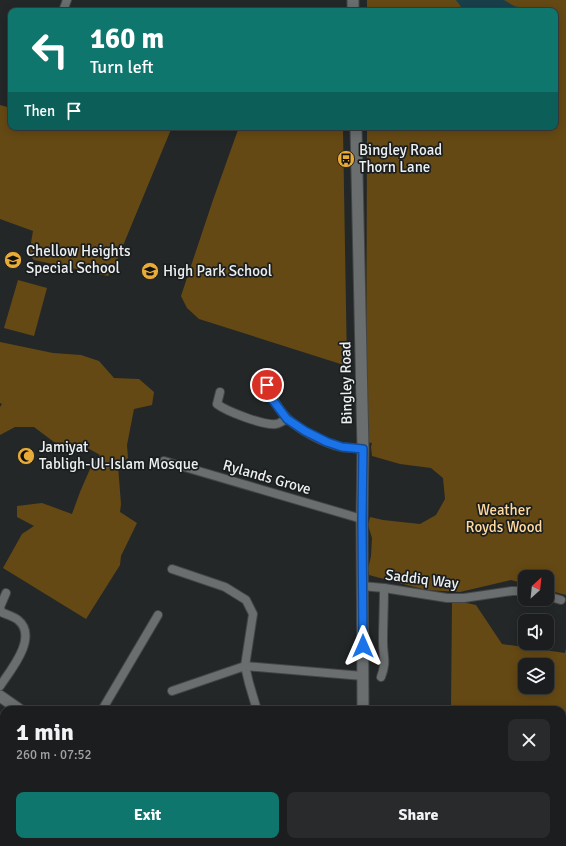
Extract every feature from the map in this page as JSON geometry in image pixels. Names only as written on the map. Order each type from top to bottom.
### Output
[{"type":"main road","name":"Bingley Road","points":[[356,130],[363,449],[363,706]]},
{"type":"main road","points":[[0,696],[14,706]]},
{"type":"street","points":[[267,385],[272,399],[287,419],[305,431],[327,442],[342,447],[363,449]]},
{"type":"street","points":[[220,392],[217,404],[240,416],[265,423],[276,424],[287,419]]},
{"type":"street","name":"Rylands Grove","points":[[164,461],[362,519]]},
{"type":"street","points":[[172,569],[225,588],[246,600],[253,614],[245,666],[256,706]]},
{"type":"street","name":"Saddiq Way","points":[[362,586],[447,598],[464,598],[518,591]]},
{"type":"street","points":[[382,677],[385,661],[383,645],[384,588]]},
{"type":"street","points":[[0,686],[23,650],[25,638],[24,628],[18,619],[0,613],[0,607],[6,594]]},
{"type":"street","points":[[554,598],[561,600]]},
{"type":"street","points":[[104,706],[158,615]]},
{"type":"street","points":[[172,691],[245,666],[363,676]]},
{"type":"green space","name":"Weather Royds Wood","points":[[367,0],[566,0],[566,595],[554,592],[554,570],[518,570],[518,582],[511,580],[460,592],[426,590],[369,575],[368,569],[371,556],[372,538],[368,525],[370,517],[420,524],[436,515],[445,499],[443,478],[431,468],[400,464],[372,456],[372,443],[366,442],[367,130],[558,130],[558,8],[367,8]]},
{"type":"green space","points":[[0,105],[8,107],[8,130],[171,130],[115,265],[108,276],[34,260],[29,254],[33,231],[0,219]]},
{"type":"green space","points":[[238,130],[343,130],[347,366],[199,319],[187,308],[181,296]]},
{"type":"green space","points":[[18,280],[47,288],[34,336],[4,328]]},
{"type":"green space","points":[[0,342],[53,353],[81,355],[99,361],[114,378],[139,379],[154,392],[152,405],[134,409],[127,445],[128,458],[118,466],[121,504],[120,512],[137,523],[121,556],[120,565],[86,619],[3,568],[22,534],[34,526],[17,517],[17,506],[42,503],[72,514],[90,469],[100,455],[84,446],[67,448],[58,445],[34,427],[15,427],[0,435],[0,407],[2,404],[0,403]]},
{"type":"green space","points":[[452,602],[462,602],[476,605],[502,644],[518,646],[518,650],[544,650],[565,653],[566,648],[566,706],[451,706]]},
{"type":"water","points":[[456,0],[504,0],[514,6],[522,8],[462,8]]},
{"type":"place","name":"Bingley Road Thorn Lane","points":[[346,159]]},
{"type":"place","name":"Chellow Heights Special School","points":[[13,260]]},
{"type":"place","name":"High Park School","points":[[150,271]]},
{"type":"place","name":"Jamiyat Tabligh-Ul-Islam Mosque","points":[[26,456]]},
{"type":"route","points":[[267,385],[272,399],[287,419],[305,431],[327,442],[342,447],[363,449],[363,646]]}]
